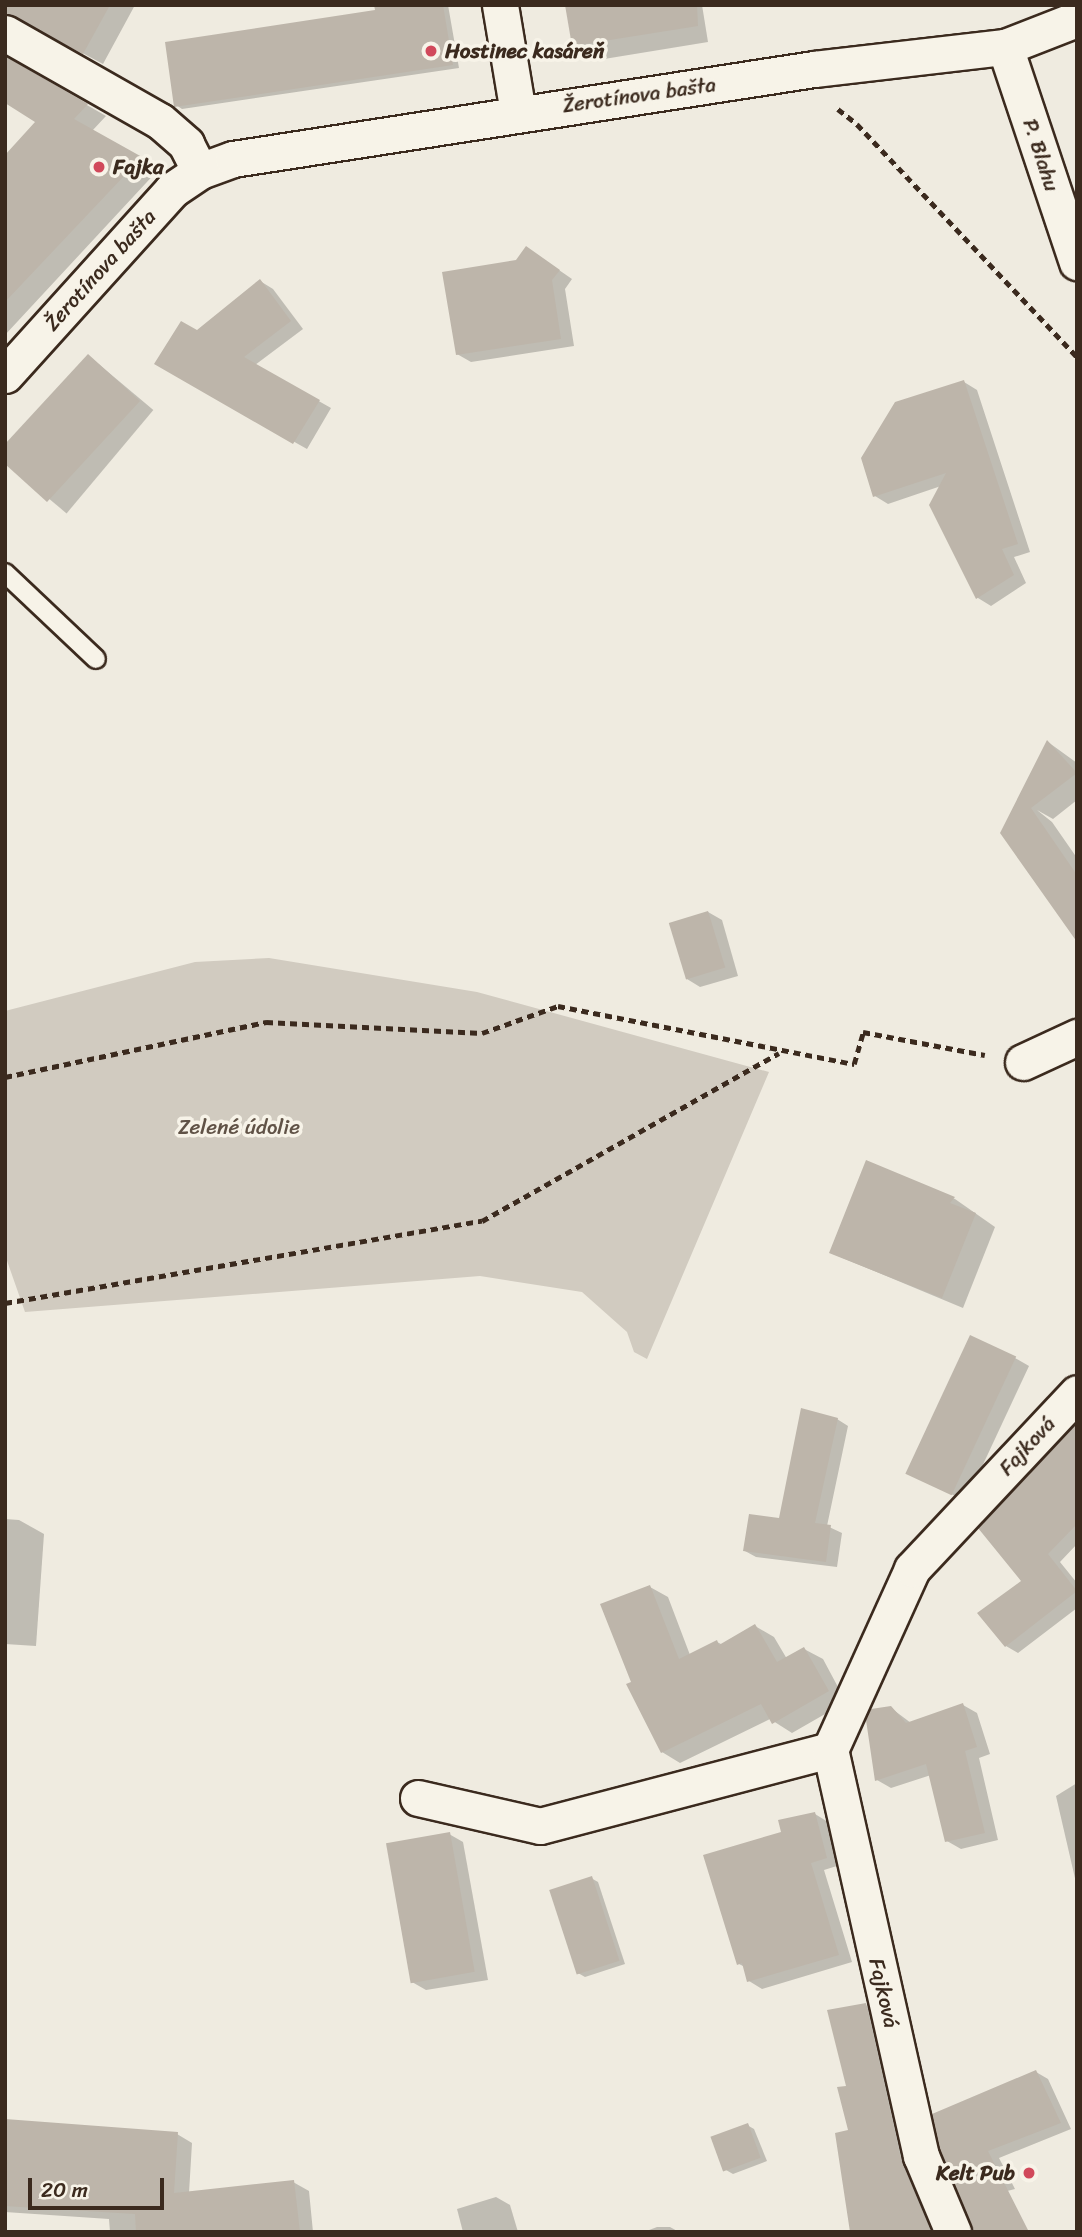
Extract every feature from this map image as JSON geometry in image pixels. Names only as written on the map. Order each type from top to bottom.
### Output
[{"type":"street","points":[[500,5],[518,113]]},
{"type":"street","name":"Žerotínova bašta","points":[[5,375],[172,190],[200,172],[233,159],[518,113],[1005,47],[1077,19]]},
{"type":"street","points":[[5,33],[160,121],[186,144],[200,172]]},
{"type":"street","name":"P. Blahu","points":[[1005,47],[1077,262]]},
{"type":"street","points":[[1023,1062],[1077,1037]]},
{"type":"street","name":"Fajková","points":[[953,2232],[921,2157],[830,1750],[912,1569],[1077,1393]]},
{"type":"street","points":[[418,1797],[540,1826],[830,1750]]},
{"type":"lane","points":[[5,573],[96,659]]},
{"type":"path","points":[[830,103],[857,124],[1077,357]]},
{"type":"path","points":[[5,1077],[266,1022],[482,1033],[558,1006],[780,1052],[854,1064],[863,1032],[1023,1062]]},
{"type":"path","points":[[5,1303],[482,1221],[780,1052]]},
{"type":"green space","name":"Zelené údolie","points":[[269,958],[477,992],[769,1072],[647,1359],[634,1352],[627,1332],[582,1292],[480,1276],[25,1312],[5,1255],[5,1011],[195,962]]},
{"type":"building","points":[[5,5],[110,5],[83,54],[5,13]]},
{"type":"building","points":[[374,5],[443,5],[453,65],[174,107],[165,42],[375,10]]},
{"type":"building","points":[[565,5],[697,5],[698,26],[572,46]]},
{"type":"building","points":[[5,56],[88,104],[74,119],[142,157],[5,302],[5,155],[35,122],[5,103]]},
{"type":"building","points":[[526,246],[560,270],[552,280],[561,339],[456,355],[442,272],[516,260]]},
{"type":"building","points":[[260,279],[291,321],[244,357],[320,400],[293,444],[154,364],[181,321],[197,330]]},
{"type":"building","points":[[88,354],[140,401],[47,502],[5,464],[5,444]]},
{"type":"building","points":[[964,380],[1018,544],[1002,549],[1014,575],[976,599],[929,505],[946,473],[873,497],[861,458],[895,402]]},
{"type":"building","points":[[1047,740],[1077,773],[1031,808],[1077,875],[1077,942],[1000,833]]},
{"type":"building","points":[[708,911],[725,967],[686,979],[669,923]]},
{"type":"building","points":[[866,1160],[955,1197],[950,1203],[976,1213],[942,1298],[829,1253]]},
{"type":"building","points":[[970,1335],[1016,1357],[952,1495],[905,1474]]},
{"type":"building","points":[[801,1408],[838,1418],[815,1523],[831,1525],[826,1562],[743,1551],[749,1514],[779,1518]]},
{"type":"building","points":[[1077,1423],[1077,1524],[1048,1554],[1077,1591],[1005,1647],[977,1613],[1021,1581],[978,1528]]},
{"type":"building","points":[[650,1585],[679,1659],[717,1640],[719,1645],[755,1624],[777,1662],[804,1647],[829,1691],[772,1724],[761,1704],[661,1753],[626,1684],[631,1682],[600,1604]]},
{"type":"building","points":[[963,1703],[977,1747],[965,1751],[985,1833],[945,1842],[926,1764],[875,1781],[866,1720],[871,1709],[891,1706],[906,1723]]},
{"type":"building","points":[[815,1812],[827,1858],[811,1863],[839,1955],[747,1982],[742,1963],[737,1965],[703,1855],[781,1832],[778,1820]]},
{"type":"building","points":[[450,1832],[475,1972],[411,1983],[386,1843]]},
{"type":"building","points":[[592,1876],[620,1961],[577,1975],[549,1890]]},
{"type":"building","points":[[866,2003],[901,2160],[931,2232],[850,2232],[835,2133],[848,2130],[837,2087],[846,2086],[827,2010]]},
{"type":"building","points":[[1036,2070],[1061,2123],[988,2151],[1029,2232],[973,2232],[940,2150],[932,2114]]},
{"type":"building","points":[[5,2119],[178,2132],[174,2193],[294,2180],[300,2232],[136,2232],[135,2214],[5,2206]]},
{"type":"building","points":[[748,2123],[761,2158],[723,2171],[710,2137]]},
{"type":"place","name":"Hostinec kasáreň","points":[[431,51]]},
{"type":"place","name":"Fajka","points":[[99,167]]},
{"type":"place","name":"Kelt Pub","points":[[1029,2173]]}]
